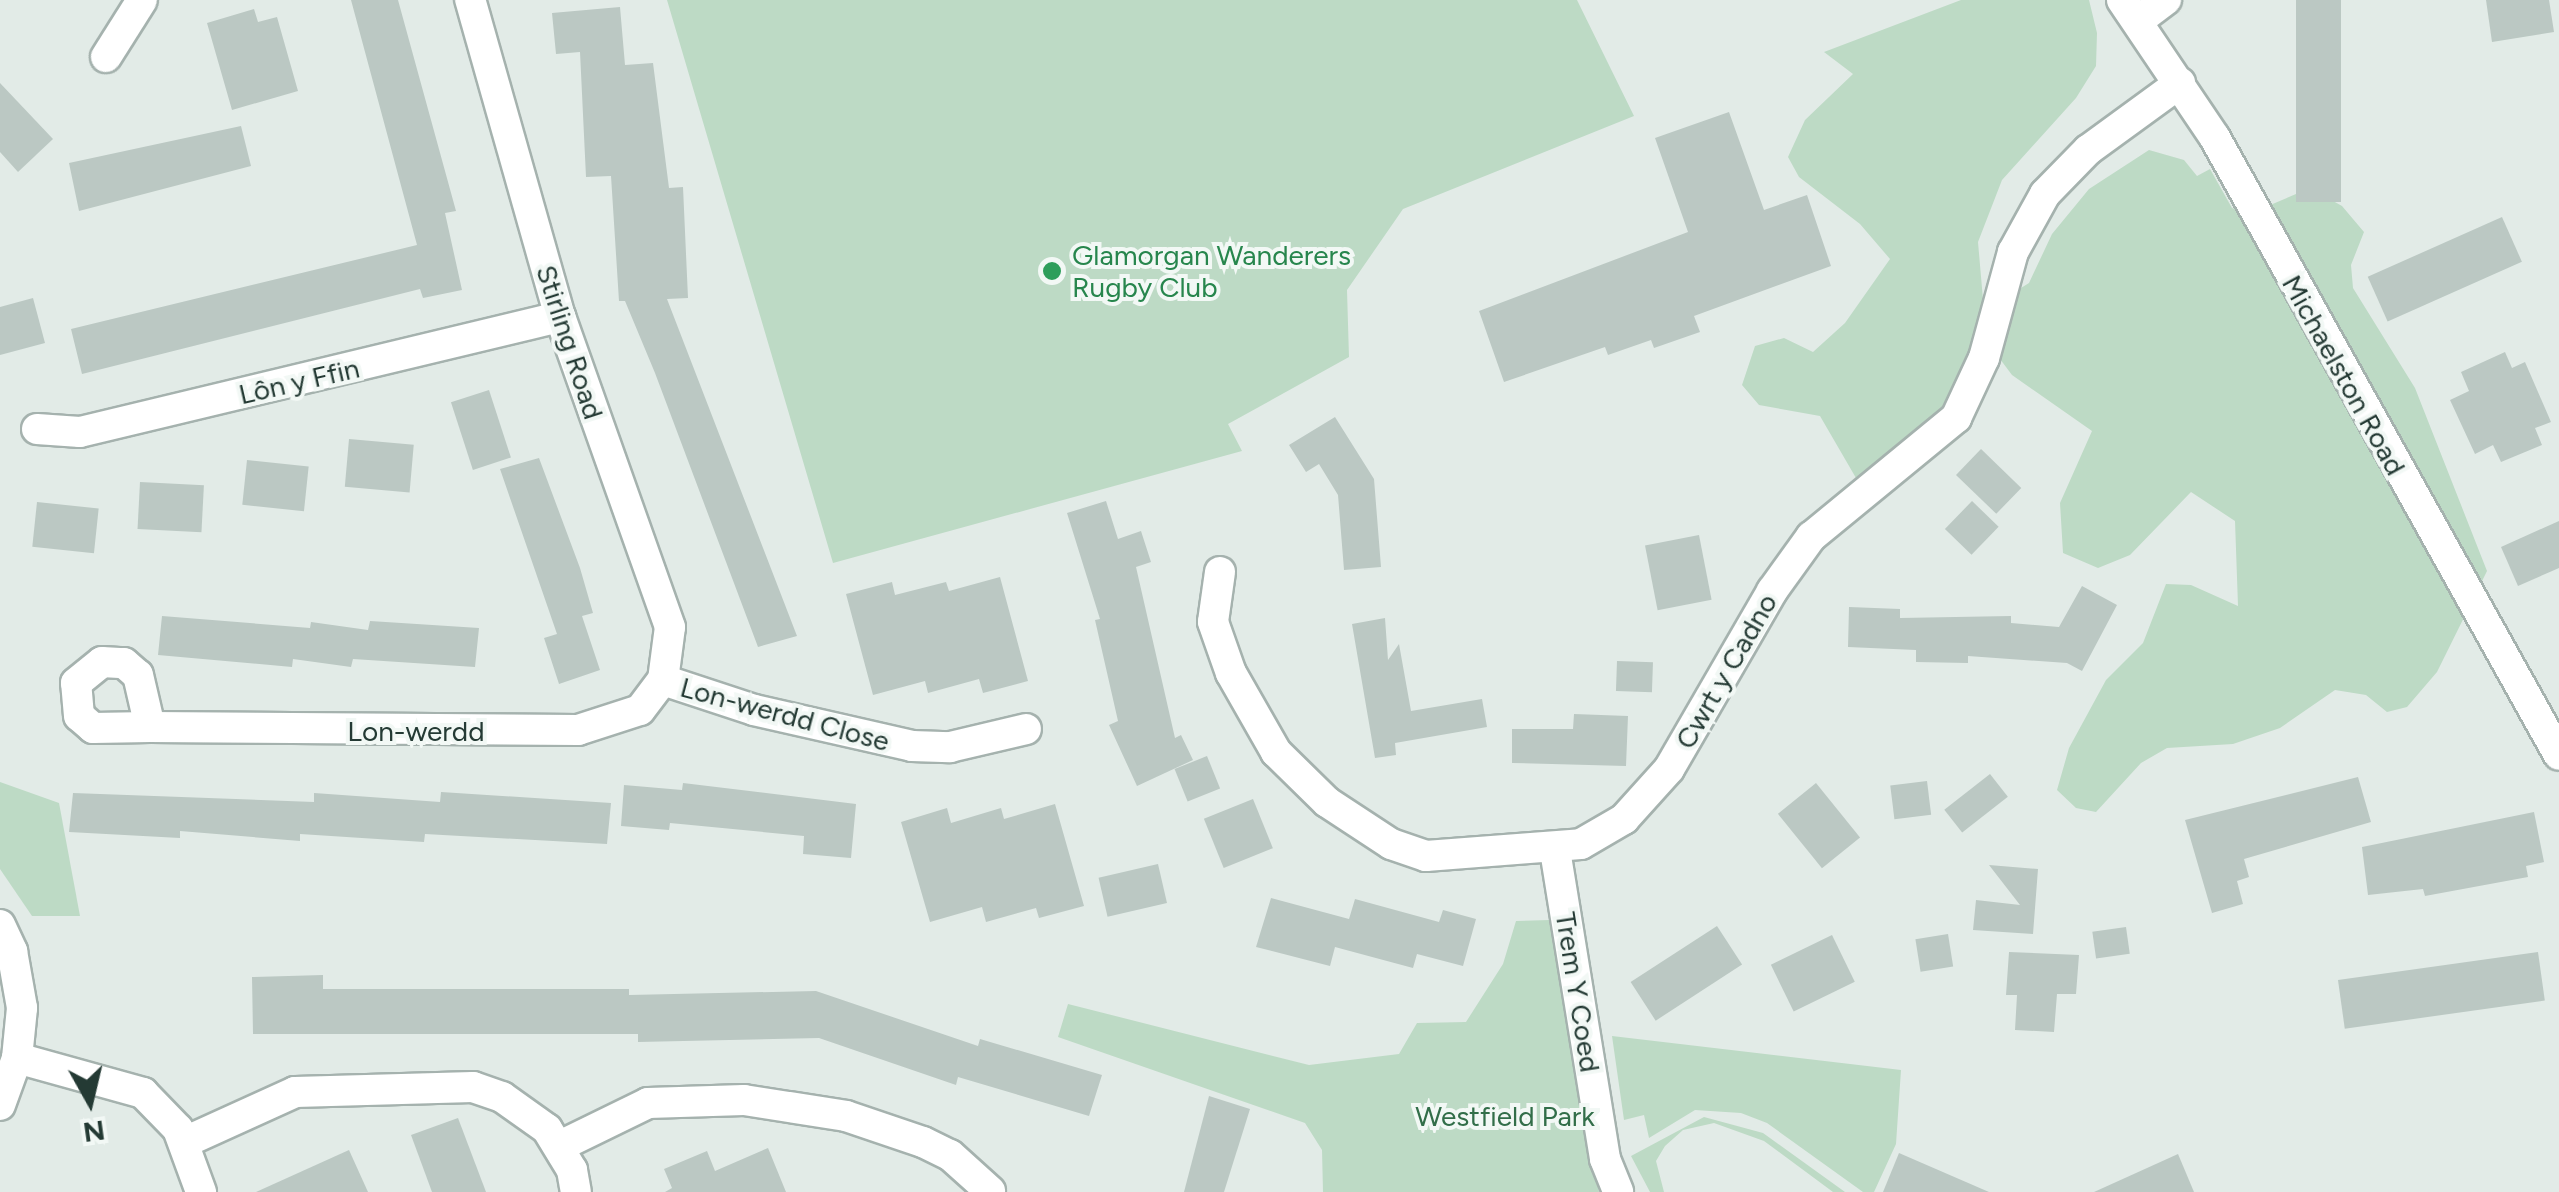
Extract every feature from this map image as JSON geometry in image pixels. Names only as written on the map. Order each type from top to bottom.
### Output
[{"type":"street","points":[[106,58],[142,0]]},
{"type":"street","name":"Stirling Road","points":[[470,0],[560,317],[670,627],[663,680]]},
{"type":"street","points":[[2131,10],[2166,0]]},
{"type":"street","name":"Michaelston Road","points":[[2131,10],[2180,83],[2559,755]]},
{"type":"street","name":"Cwrt y Cadno","points":[[1220,572],[1213,622],[1230,674],[1276,752],[1328,802],[1392,844],[1426,856],[1555,850],[1602,833],[1644,802],[1812,537],[1956,418],[1984,358],[2013,252],[2044,194],[2088,150],[2180,83]]},
{"type":"street","name":"Lôn y Ffin","points":[[37,429],[80,432],[560,317]]},
{"type":"street","name":"Lon-werdd","points":[[150,727],[578,730],[640,710],[663,680]]},
{"type":"street","name":"Lon-werdd Close","points":[[663,680],[754,710],[912,746],[950,746],[1026,729]]},
{"type":"street","name":"Trem Y Coed","points":[[1555,850],[1606,1159],[1618,1192]]},
{"type":"street","points":[[0,925],[20,981],[18,1058],[0,1105]]},
{"type":"street","points":[[18,1058],[143,1093],[185,1142],[200,1192]]},
{"type":"street","points":[[185,1142],[295,1092],[473,1087],[528,1114],[560,1146],[576,1192]]},
{"type":"street","points":[[560,1146],[648,1103],[744,1100],[846,1116],[923,1142],[950,1155],[990,1192]]},
{"type":"green space","name":"Glamorgan Wanderers Rugby Club","points":[[667,0],[1577,0],[1634,116],[1403,209],[1347,290],[1349,357],[1228,424],[1242,451],[833,563]]},
{"type":"green space","points":[[1961,0],[2089,0],[2097,33],[2096,66],[2076,98],[2002,180],[1978,242],[1984,311],[2029,283],[2052,234],[2089,189],[2149,150],[2184,160],[2197,176],[2210,169],[2232,208],[2249,214],[2310,188],[2342,206],[2364,232],[2351,265],[2353,288],[2415,388],[2487,571],[2437,672],[2407,707],[2387,712],[2366,695],[2335,690],[2280,728],[2233,744],[2167,748],[2141,763],[2096,812],[2076,808],[2057,790],[2069,748],[2106,680],[2143,643],[2166,584],[2191,585],[2238,606],[2235,521],[2191,492],[2130,555],[2098,568],[2063,553],[2060,503],[2092,431],[2012,375],[2000,359],[1958,386],[1900,482],[1856,478],[1820,416],[1759,405],[1742,385],[1755,346],[1784,338],[1813,352],[1845,323],[1890,259],[1860,224],[1799,177],[1788,157],[1805,120],[1853,74],[1824,52]]},
{"type":"green space","points":[[0,782],[59,803],[80,916],[32,916],[0,869]]},
{"type":"green space","name":"Westfield Park","points":[[1550,920],[1599,1192],[1323,1192],[1322,1150],[1305,1123],[1058,1037],[1068,1004],[1309,1065],[1399,1054],[1417,1023],[1466,1022],[1503,964],[1516,921]]},
{"type":"green space","points":[[1612,1036],[1901,1070],[1896,1144],[1874,1192],[1863,1192],[1767,1123],[1741,1113],[1695,1110],[1649,1138],[1644,1115],[1624,1120]]},
{"type":"green space","points":[[1704,1117],[1763,1133],[1845,1192],[1833,1192],[1764,1141],[1714,1123],[1683,1130],[1665,1146],[1656,1161],[1664,1192],[1650,1192],[1631,1156]]},
{"type":"building","points":[[351,0],[398,0],[456,211],[445,213],[462,290],[423,298],[420,289],[82,374],[71,329],[417,245]]},
{"type":"building","points":[[2296,0],[2341,0],[2341,202],[2296,202]]},
{"type":"building","points":[[2486,0],[2549,0],[2554,32],[2492,42]]},
{"type":"building","points":[[620,7],[625,65],[653,63],[669,188],[683,187],[688,298],[667,299],[797,636],[758,647],[655,373],[625,301],[619,301],[611,176],[586,177],[580,52],[556,54],[552,13]]},
{"type":"building","points":[[254,9],[258,22],[277,17],[298,91],[232,110],[207,23]]},
{"type":"building","points":[[0,83],[53,139],[18,172],[0,152]]},
{"type":"building","points":[[1729,112],[1764,210],[1807,195],[1831,266],[1694,316],[1700,332],[1654,348],[1651,340],[1608,355],[1605,347],[1504,382],[1479,311],[1688,232],[1655,138]]},
{"type":"building","points":[[241,126],[251,166],[79,211],[69,163]]},
{"type":"building","points":[[2502,217],[2522,262],[2388,322],[2368,277]]},
{"type":"building","points":[[33,298],[45,343],[0,355],[0,307]]},
{"type":"building","points":[[2505,352],[2512,368],[2525,362],[2551,422],[2535,428],[2542,445],[2501,462],[2493,445],[2475,454],[2450,400],[2469,391],[2461,372]]},
{"type":"building","points":[[489,390],[511,458],[473,470],[451,402]]},
{"type":"building","points":[[1335,417],[1374,479],[1381,567],[1344,570],[1338,495],[1319,464],[1306,472],[1289,445]]},
{"type":"building","points":[[349,439],[414,445],[410,492],[345,487]]},
{"type":"building","points":[[1981,449],[2021,488],[1996,514],[1956,475]]},
{"type":"building","points":[[539,458],[593,613],[582,616],[600,670],[559,684],[544,638],[557,634],[500,469]]},
{"type":"building","points":[[247,460],[309,466],[304,511],[242,505]]},
{"type":"building","points":[[140,482],[204,485],[201,532],[138,529]]},
{"type":"building","points":[[1106,501],[1118,539],[1141,531],[1151,562],[1136,567],[1175,738],[1181,735],[1193,760],[1137,786],[1109,725],[1118,721],[1095,620],[1100,619],[1067,513]]},
{"type":"building","points":[[1972,501],[1999,527],[1972,555],[1945,529]]},
{"type":"building","points":[[37,502],[99,508],[94,553],[32,547]]},
{"type":"building","points":[[2559,521],[2559,568],[2518,586],[2501,547]]},
{"type":"building","points":[[1699,535],[1712,600],[1658,610],[1645,545]]},
{"type":"building","points":[[1000,577],[1028,681],[983,693],[979,679],[928,693],[925,681],[873,695],[846,594],[892,582],[895,595],[946,582],[949,591]]},
{"type":"building","points":[[2082,586],[2117,605],[2082,671],[2067,663],[1968,656],[1968,663],[1916,662],[1916,650],[1848,647],[1849,607],[1900,609],[1900,618],[2011,616],[2011,623],[2059,627]]},
{"type":"building","points":[[162,616],[310,628],[311,622],[368,630],[370,621],[479,628],[475,667],[353,659],[351,667],[293,659],[292,667],[158,655]]},
{"type":"building","points":[[1385,618],[1388,660],[1399,644],[1411,711],[1482,699],[1487,727],[1395,743],[1396,755],[1375,758],[1352,624]]},
{"type":"building","points":[[1617,661],[1653,662],[1652,692],[1616,691]]},
{"type":"building","points":[[1574,714],[1628,716],[1626,766],[1512,763],[1512,729],[1573,729]]},
{"type":"building","points":[[1207,756],[1220,788],[1188,802],[1175,769]]},
{"type":"building","points":[[1990,774],[2008,797],[1962,833],[1944,810]]},
{"type":"building","points":[[2358,777],[2371,822],[2244,859],[2249,877],[2237,881],[2243,904],[2212,913],[2185,820]]},
{"type":"building","points":[[1927,781],[1931,815],[1894,819],[1890,786]]},
{"type":"building","points":[[683,783],[856,804],[851,858],[803,854],[804,836],[670,823],[669,830],[621,826],[624,785],[682,790]]},
{"type":"building","points":[[1816,783],[1860,837],[1822,868],[1778,814]]},
{"type":"building","points":[[441,792],[611,803],[607,844],[425,834],[424,842],[300,834],[300,841],[180,831],[180,838],[69,832],[73,793],[314,802],[314,793],[440,802]]},
{"type":"building","points":[[1253,799],[1273,848],[1224,868],[1204,819]]},
{"type":"building","points":[[1055,804],[1084,906],[1039,918],[1036,908],[986,922],[982,907],[930,922],[901,822],[947,808],[951,823],[1001,808],[1004,819]]},
{"type":"building","points":[[2534,812],[2544,862],[2526,866],[2528,877],[2425,896],[2423,889],[2368,895],[2362,847]]},
{"type":"building","points":[[1158,864],[1167,903],[1108,917],[1099,878]]},
{"type":"building","points":[[1989,865],[2038,869],[2033,934],[1973,930],[1976,900],[2020,905]]},
{"type":"building","points":[[1271,898],[1349,919],[1355,899],[1439,922],[1443,910],[1476,919],[1463,966],[1417,954],[1413,968],[1335,947],[1330,966],[1256,947]]},
{"type":"building","points":[[1717,926],[1742,965],[1656,1021],[1631,982]]},
{"type":"building","points":[[2126,927],[2130,954],[2096,958],[2092,932]]},
{"type":"building","points":[[1948,934],[1953,967],[1921,972],[1915,939]]},
{"type":"building","points":[[1832,935],[1855,982],[1794,1012],[1771,965]]},
{"type":"building","points":[[2009,952],[2079,955],[2076,994],[2057,994],[2054,1032],[2015,1030],[2017,995],[2006,995]]},
{"type":"building","points":[[2538,952],[2545,1001],[2345,1029],[2338,980]]},
{"type":"building","points":[[323,975],[323,989],[629,989],[629,995],[816,991],[978,1046],[980,1039],[1102,1075],[1089,1116],[958,1077],[956,1085],[819,1038],[638,1042],[638,1034],[253,1034],[252,977]]},
{"type":"building","points":[[1209,1096],[1250,1109],[1224,1192],[1184,1192]]},
{"type":"building","points":[[458,1118],[486,1192],[432,1192],[411,1135]]},
{"type":"building","points":[[768,1148],[786,1192],[665,1192],[672,1188],[664,1169],[707,1151],[715,1171]]},
{"type":"building","points":[[349,1150],[368,1192],[256,1192]]},
{"type":"building","points":[[1899,1153],[1989,1192],[1883,1192]]},
{"type":"building","points":[[2178,1154],[2194,1192],[2094,1192]]},
{"type":"place","name":"Glamorgan Wanderers Rugby Club","points":[[1052,271]]}]
